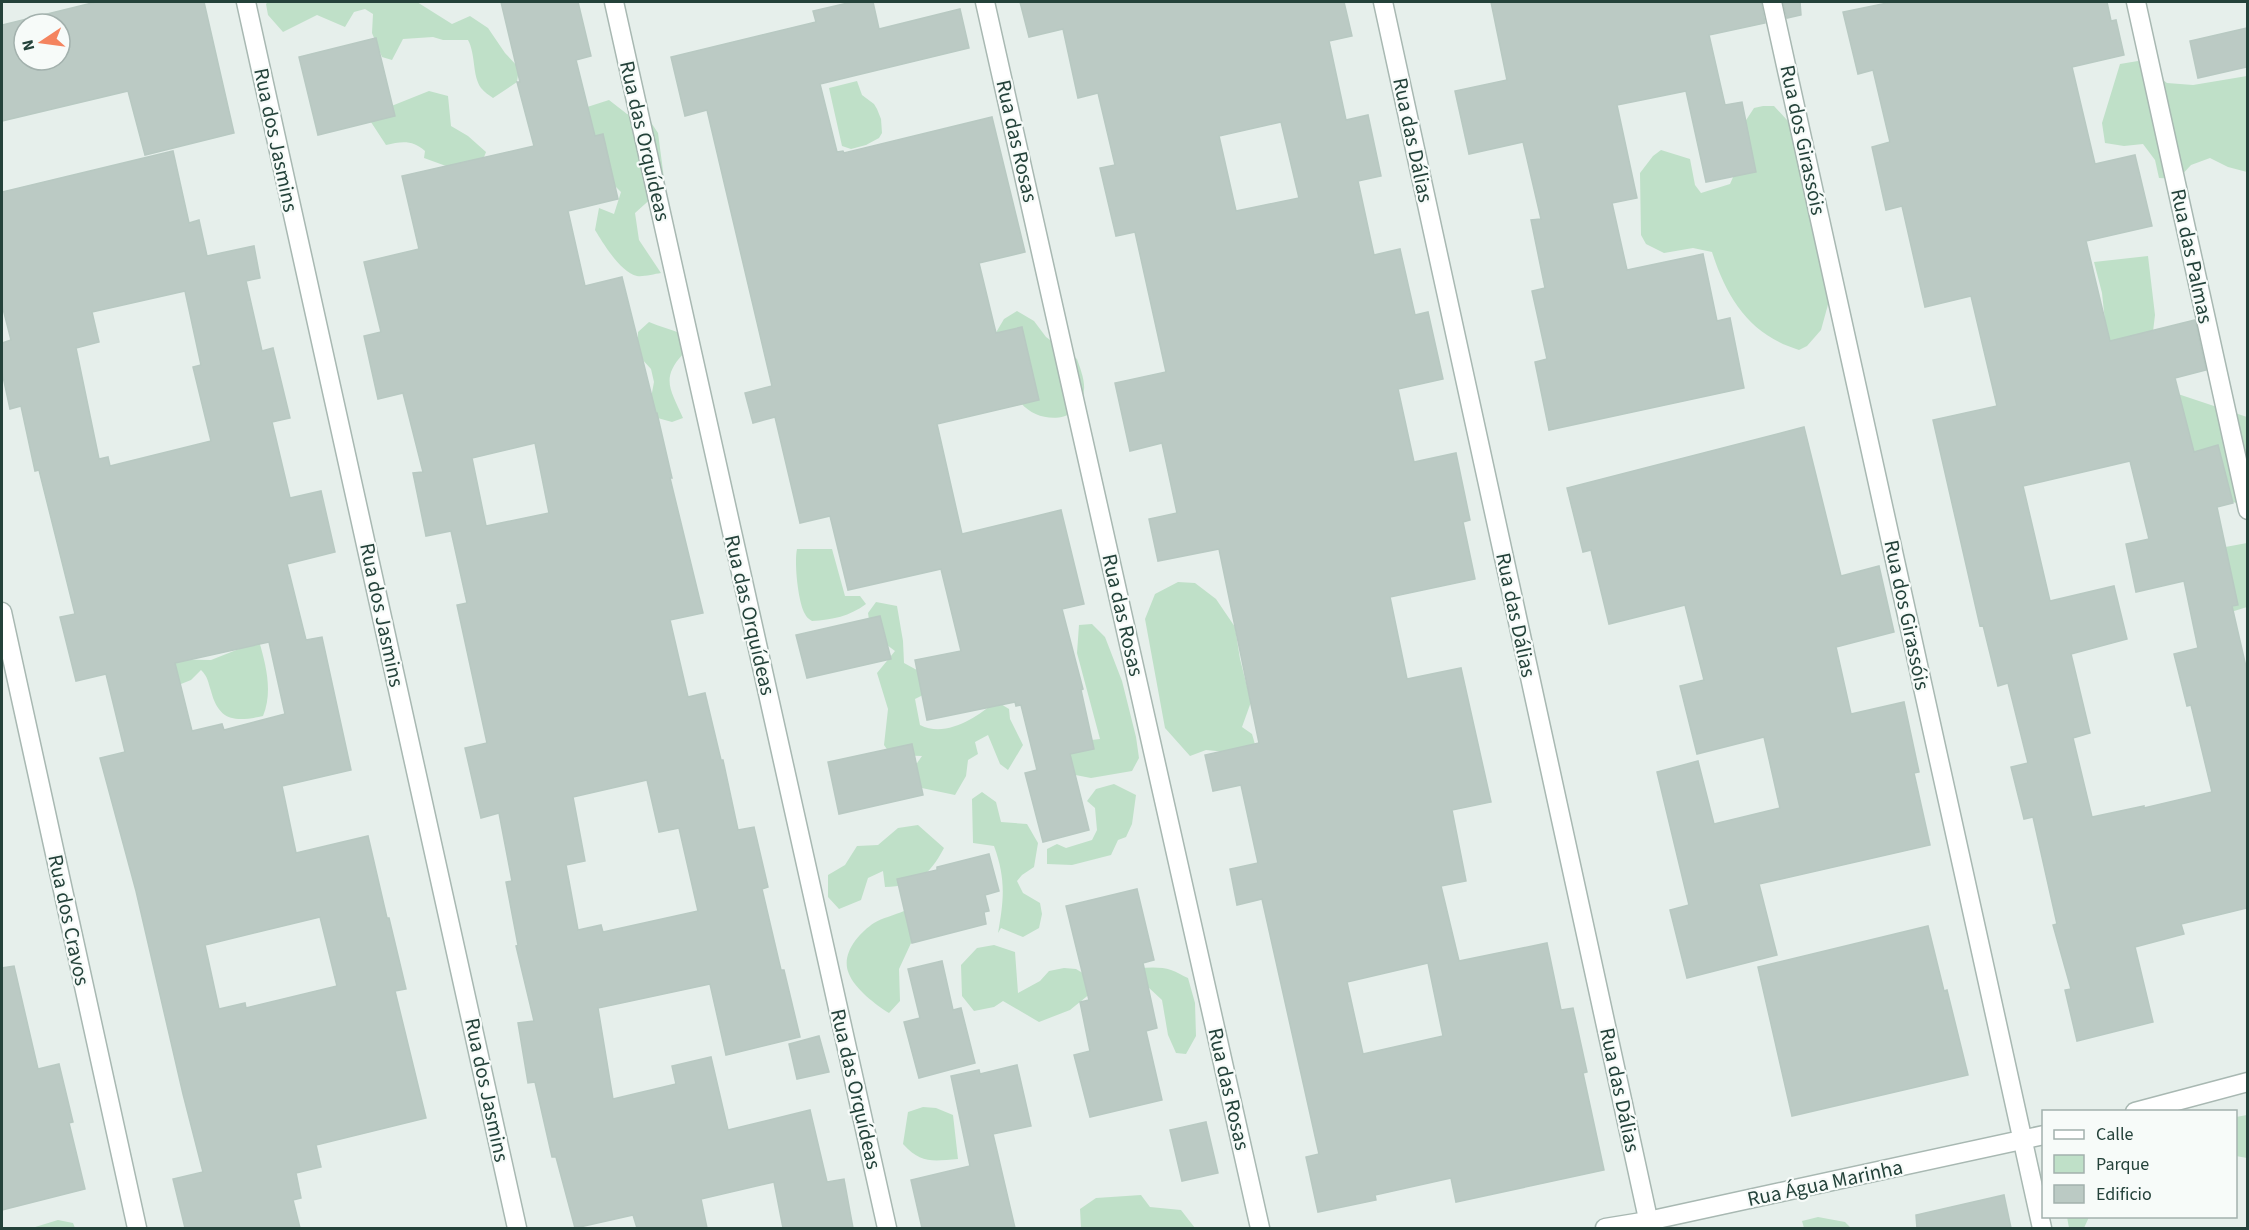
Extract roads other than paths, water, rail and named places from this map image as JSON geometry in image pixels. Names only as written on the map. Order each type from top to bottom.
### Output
[{"type":"street","name":"Rua dos Jasmins","points":[[246,2],[517,1228]]},
{"type":"street","name":"Rua das Orquídeas","points":[[614,2],[887,1228]]},
{"type":"street","name":"Rua das Rosas","points":[[985,2],[1260,1228]]},
{"type":"street","name":"Rua das Dálias","points":[[1383,2],[1649,1225]]},
{"type":"street","name":"Rua dos Girassóis","points":[[1772,2],[2042,1228]]},
{"type":"street","name":"Rua das Palmas","points":[[2136,2],[2247,510]]},
{"type":"street","name":"Rua dos Cravos","points":[[2,612],[137,1228]]},
{"type":"street","points":[[2142,1110],[2247,1082]]},
{"type":"street","name":"Rua Água Marinha","points":[[1605,1228],[1649,1225],[2042,1135]]}]
